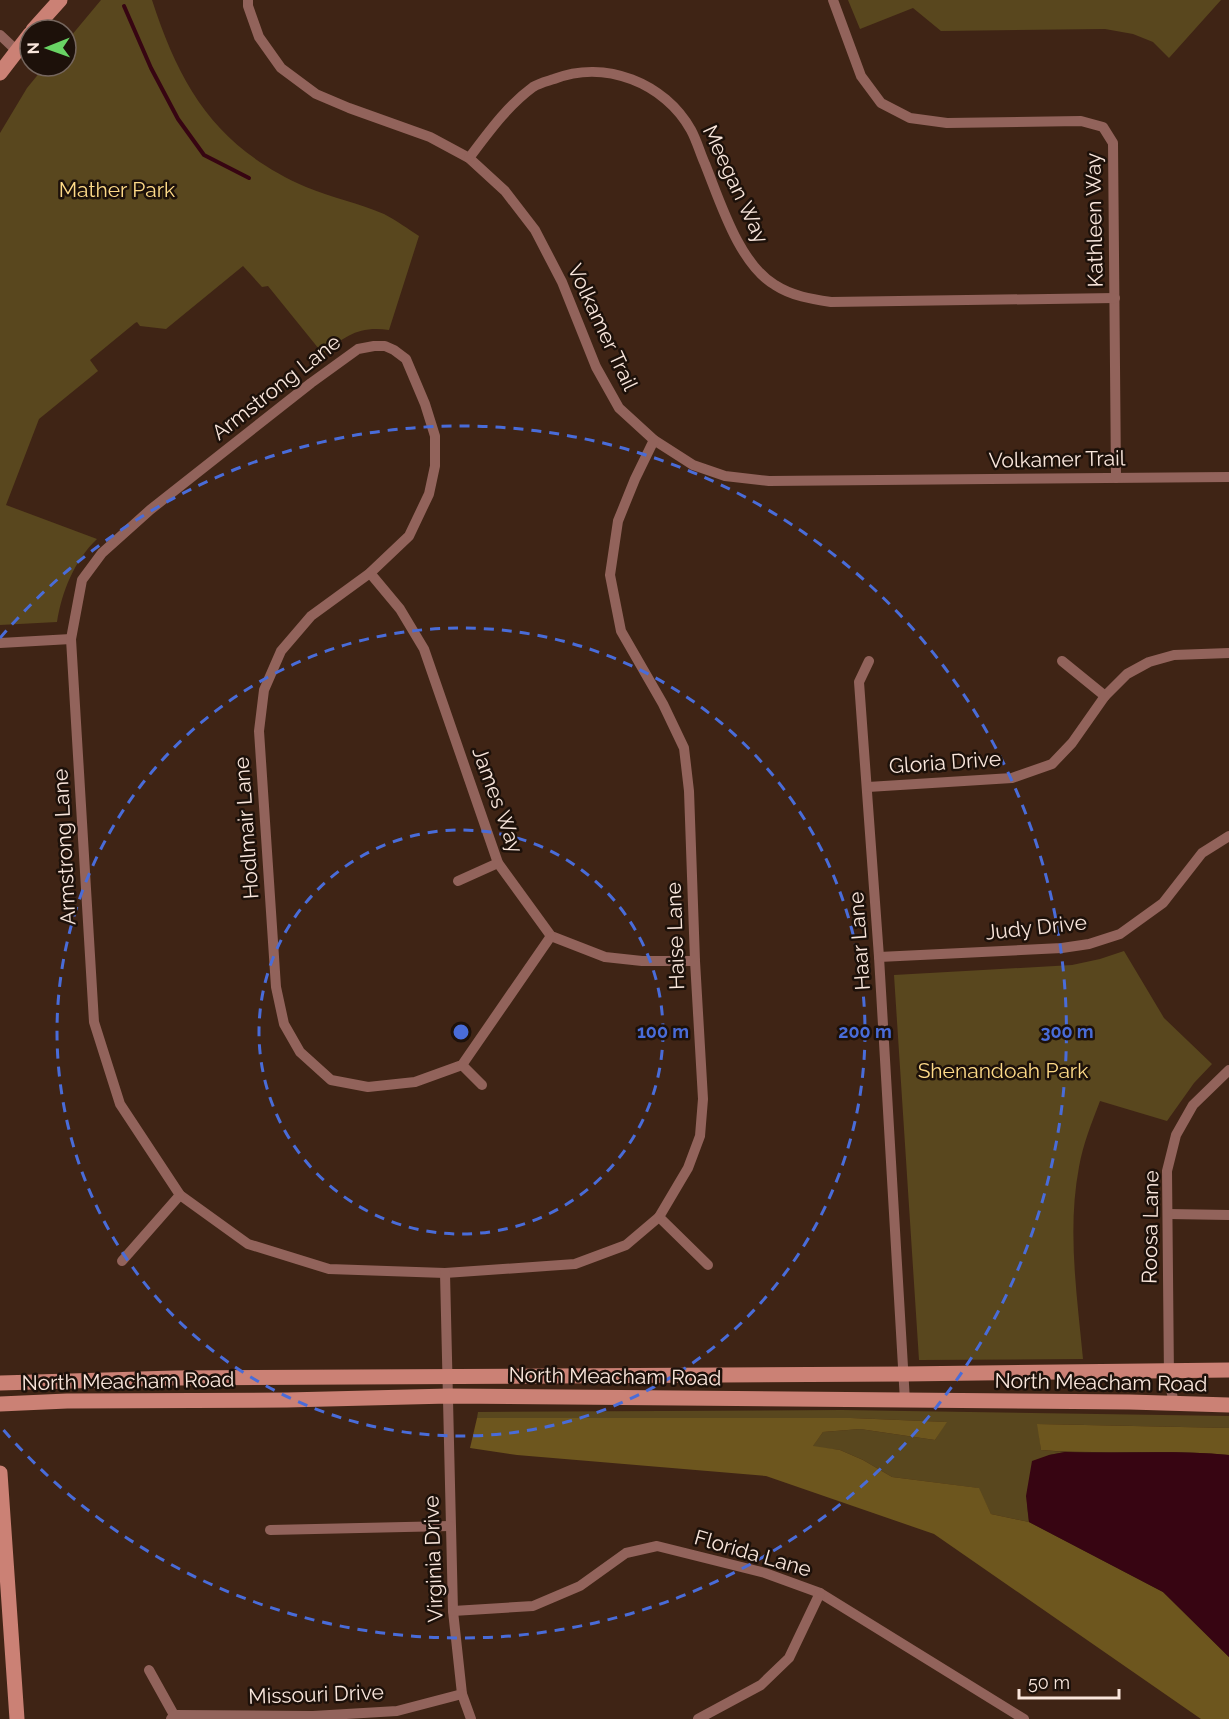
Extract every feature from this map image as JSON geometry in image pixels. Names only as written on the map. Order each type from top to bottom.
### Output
[{"type":"main road","points":[[44,18],[60,0]]},
{"type":"main road","points":[[0,73],[18,48]]},
{"type":"main road","name":"North Meacham Road","points":[[0,1383],[175,1378],[447,1375],[904,1374],[1229,1370]]},
{"type":"main road","name":"North Meacham Road","points":[[0,1404],[67,1401],[287,1400],[449,1396],[1130,1402],[1229,1406]]},
{"type":"main road","points":[[0,1473],[17,1719]]},
{"type":"street","name":"Kathleen Way","points":[[833,0],[861,76],[880,103],[910,118],[947,123],[1081,121],[1103,127],[1113,143],[1116,478]]},
{"type":"street","name":"Volkamer Trail","points":[[248,3],[259,37],[281,68],[316,94],[430,137],[469,158],[505,191],[535,230],[562,282],[596,367],[619,408],[654,440],[693,465],[725,476],[770,481],[1229,477]]},
{"type":"street","points":[[0,35],[16,50]]},
{"type":"street","name":"Meegan Way","points":[[469,158],[507,109],[535,86],[569,73],[603,71],[635,80],[666,98],[691,130],[734,237],[752,263],[773,285],[802,298],[831,302],[1114,298]]},
{"type":"street","name":"Hodlmair Lane","points":[[385,346],[406,359],[425,404],[435,436],[435,466],[429,494],[409,536],[370,573],[311,616],[281,651],[264,690],[259,731],[276,987],[284,1024],[300,1052],[331,1080],[368,1087],[415,1082],[462,1065]]},
{"type":"street","name":"Armstrong Lane","points":[[385,346],[358,349],[311,383],[150,510],[102,553],[82,580],[71,639],[94,1022],[120,1104],[180,1196],[248,1244],[329,1269],[445,1273]]},
{"type":"street","name":"Haise Lane","points":[[445,1273],[575,1263],[626,1245],[659,1217],[688,1168],[700,1136],[703,1099],[689,791],[684,748],[663,704],[621,631],[610,575],[618,521],[654,440]]},
{"type":"street","name":"James Way","points":[[370,573],[400,609],[424,649],[498,863],[551,936]]},
{"type":"street","points":[[0,643],[71,639]]},
{"type":"street","name":"Gloria Drive","points":[[868,787],[1012,778],[1052,764],[1072,743],[1105,696],[1127,674],[1149,662],[1174,655],[1229,653]]},
{"type":"street","name":"Haar Lane","points":[[869,661],[859,682],[879,957],[905,1401]]},
{"type":"street","points":[[1062,661],[1105,696]]},
{"type":"street","name":"Judy Drive","points":[[879,957],[1062,948],[1089,944],[1120,934],[1163,903],[1202,853],[1229,836]]},
{"type":"street","points":[[458,881],[498,863]]},
{"type":"street","points":[[482,1085],[462,1065],[551,936],[605,957],[642,961],[695,961]]},
{"type":"street","name":"Roosa Lane","points":[[1173,1404],[1169,1371],[1167,1171],[1176,1135],[1193,1106],[1229,1070]]},
{"type":"street","points":[[122,1261],[180,1196]]},
{"type":"street","points":[[1168,1214],[1229,1215]]},
{"type":"street","points":[[659,1217],[708,1265]]},
{"type":"street","name":"Virginia Drive","points":[[445,1273],[453,1611],[462,1694],[471,1719]]},
{"type":"street","points":[[270,1530],[450,1527]]},
{"type":"street","name":"Florida Lane","points":[[453,1611],[533,1606],[580,1586],[626,1553],[657,1546],[765,1573],[820,1593],[1024,1719]]},
{"type":"street","points":[[698,1719],[761,1684],[789,1658],[820,1593]]},
{"type":"street","points":[[149,1670],[173,1717]]},
{"type":"street","name":"Missouri Drive","points":[[173,1717],[313,1717],[397,1711],[462,1694]]},
{"type":"green space","name":"Mather Park","points":[[101,0],[152,0],[163,32],[190,88],[206,112],[248,154],[306,187],[384,214],[419,236],[389,330],[361,331],[339,342],[323,354],[268,286],[262,287],[243,266],[166,329],[140,326],[137,322],[90,360],[98,371],[39,419],[6,505],[97,539],[82,557],[70,577],[57,622],[0,625],[0,133],[35,78],[78,78],[78,28]]},
{"type":"green space","points":[[848,0],[1221,0],[1169,58],[1153,42],[1133,34],[1105,29],[941,31],[913,8],[860,29]]},
{"type":"green space","name":"Shenandoah Park","points":[[1124,951],[1164,1018],[1212,1064],[1194,1083],[1167,1121],[1100,1101],[1081,1158],[1075,1191],[1074,1263],[1083,1359],[919,1360],[894,975],[1072,965]]},
{"type":"green space","points":[[842,1410],[1229,1416],[1229,1428],[1038,1424],[1041,1450],[1065,1452],[1049,1455],[1032,1479],[1027,1492],[1029,1522],[991,1514],[978,1488],[892,1477],[840,1450],[812,1447],[823,1432],[860,1429],[935,1440],[946,1422],[851,1418],[477,1418],[478,1412]]},
{"type":"shaded area","points":[[477,1418],[851,1418],[947,1422],[935,1440],[860,1429],[823,1432],[813,1446],[840,1450],[892,1477],[979,1488],[991,1514],[1029,1522],[1163,1592],[1229,1657],[1229,1719],[1201,1719],[934,1534],[766,1476],[517,1455],[470,1448]]},
{"type":"shaded area","points":[[1037,1424],[1229,1428],[1229,1455],[1041,1450]]},
{"type":"shaded area","points":[[1065,1452],[1229,1455],[1229,1657],[1163,1592],[1029,1522],[1026,1496],[1032,1461]]},
{"type":"waterway","points":[[124,6],[151,68],[178,119],[204,155],[249,178]]}]
